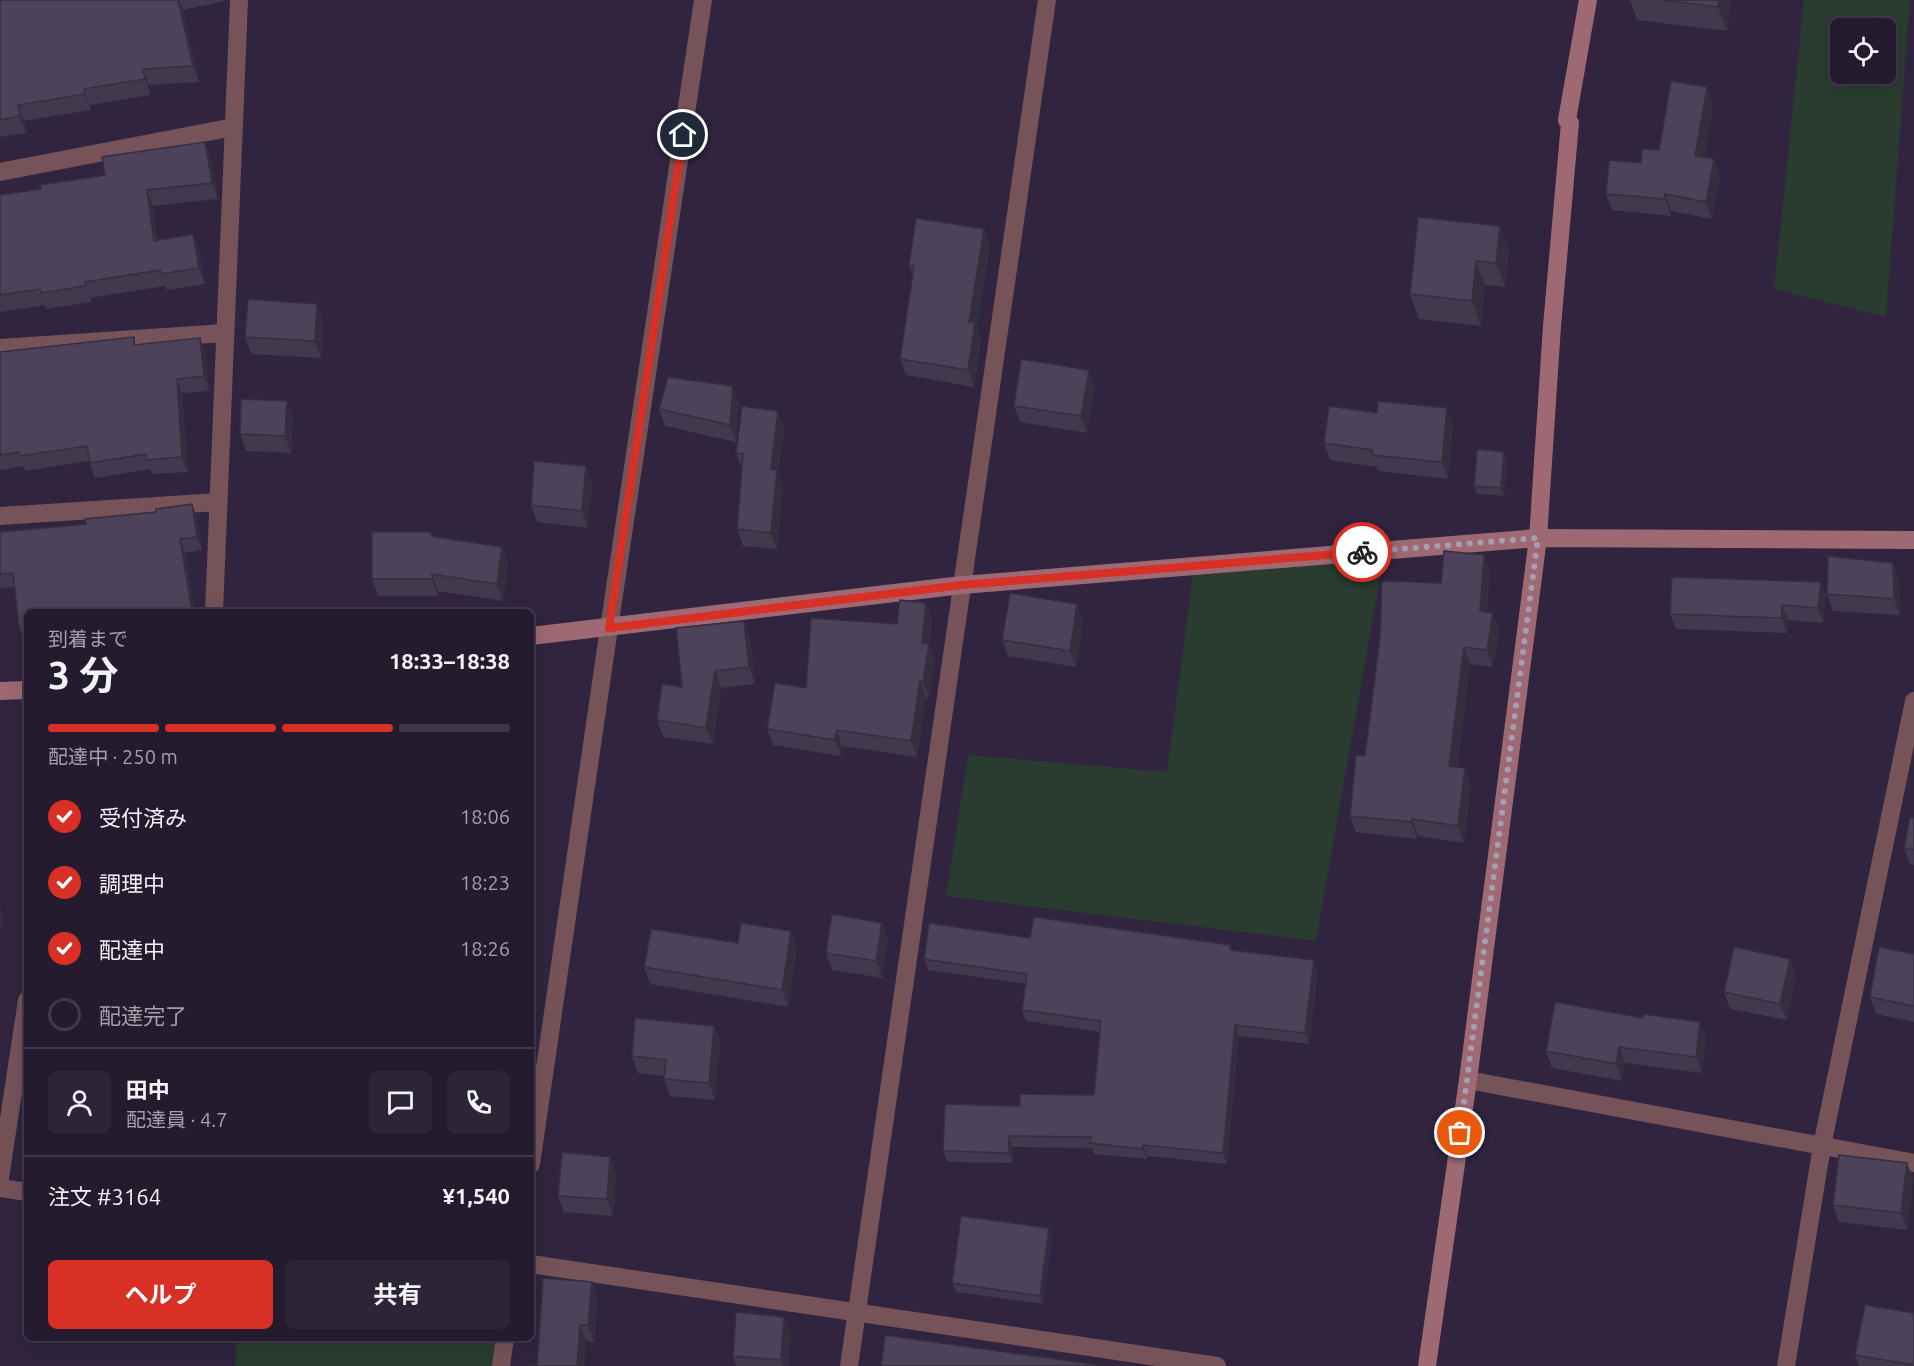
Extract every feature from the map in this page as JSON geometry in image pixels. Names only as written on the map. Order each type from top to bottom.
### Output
[{"type":"street","points":[[214,609],[239,0]]},
{"type":"street","points":[[534,1143],[704,0]]},
{"type":"street","points":[[849,1366],[1047,0]]},
{"type":"street","points":[[1427,1366],[1468,1080],[1538,538],[1552,326],[1570,123],[1567,120],[1587,0]]},
{"type":"street","points":[[0,172],[234,127]]},
{"type":"street","points":[[0,348],[225,333]]},
{"type":"street","points":[[0,516],[219,502]]},
{"type":"street","points":[[534,636],[962,585],[1538,538],[1914,540]]},
{"type":"street","points":[[0,691],[24,690]]},
{"type":"street","points":[[1786,1366],[1822,1146],[1914,701]]},
{"type":"street","points":[[0,1178],[24,1020]]},
{"type":"street","points":[[1468,1080],[1914,1163]]},
{"type":"street","points":[[0,1188],[24,1191]]},
{"type":"street","points":[[534,1264],[1217,1366]]},
{"type":"street","points":[[501,1366],[505,1341]]},
{"type":"green space","points":[[1804,0],[1910,0],[1886,317],[1774,289]]},
{"type":"green space","points":[[1385,550],[1316,941],[946,896],[968,755],[1167,772],[1194,566]]},
{"type":"green space","points":[[237,1341],[505,1341],[501,1366],[235,1366]]},
{"type":"building","points":[[0,0],[178,0],[193,66],[143,69],[145,79],[84,89],[85,94],[18,105],[20,116],[0,120]]},
{"type":"building","points":[[1664,0],[1719,0],[1718,7]]},
{"type":"building","points":[[1671,81],[1707,87],[1695,156],[1714,159],[1706,202],[1665,194],[1665,199],[1606,194],[1609,160],[1641,163],[1642,149],[1659,150]]},
{"type":"building","points":[[205,142],[212,183],[147,190],[154,241],[193,234],[199,268],[161,274],[160,270],[85,282],[85,286],[41,293],[40,289],[0,295],[0,195],[41,189],[40,185],[105,175],[102,157]]},
{"type":"building","points":[[1418,217],[1500,226],[1496,263],[1476,261],[1472,301],[1410,294]]},
{"type":"building","points":[[916,218],[984,229],[969,322],[975,323],[968,370],[900,359],[914,266],[909,265]]},
{"type":"building","points":[[248,299],[317,304],[315,341],[245,337]]},
{"type":"building","points":[[134,337],[134,345],[200,338],[204,376],[177,379],[182,457],[146,460],[146,454],[90,463],[87,446],[20,456],[19,452],[0,455],[0,352]]},
{"type":"building","points":[[1021,359],[1089,370],[1081,416],[1014,406]]},
{"type":"building","points":[[668,377],[733,386],[730,425],[659,409]]},
{"type":"building","points":[[241,399],[287,401],[285,436],[240,434]]},
{"type":"building","points":[[1378,401],[1447,408],[1442,462],[1372,455],[1373,450],[1324,443],[1329,406],[1377,413]]},
{"type":"building","points":[[742,406],[778,411],[771,469],[777,470],[771,533],[737,529],[743,454],[736,453]]},
{"type":"building","points":[[1477,449],[1504,452],[1501,488],[1474,486]]},
{"type":"building","points":[[534,461],[586,466],[582,511],[531,505]]},
{"type":"building","points":[[192,504],[197,537],[180,539],[192,609],[24,609],[24,627],[19,628],[13,573],[0,574],[0,532],[86,524],[85,519],[156,512],[156,509]]},
{"type":"building","points":[[372,532],[431,532],[431,536],[502,547],[497,584],[432,574],[432,579],[372,579]]},
{"type":"building","points":[[1444,551],[1484,555],[1480,611],[1493,613],[1487,650],[1464,647],[1449,766],[1465,768],[1458,826],[1412,819],[1411,822],[1350,816],[1356,755],[1365,756],[1380,637],[1382,581],[1441,583]]},
{"type":"building","points":[[1828,556],[1893,563],[1894,599],[1827,594]]},
{"type":"building","points":[[1672,577],[1821,582],[1818,608],[1782,605],[1782,618],[1670,614]]},
{"type":"building","points":[[1010,593],[1077,604],[1070,651],[1002,640]]},
{"type":"building","points":[[900,600],[926,603],[922,643],[929,644],[923,682],[920,681],[911,741],[837,730],[835,740],[767,729],[775,683],[806,688],[811,618],[897,624]]},
{"type":"building","points":[[744,621],[749,667],[715,671],[706,728],[657,720],[662,684],[682,687],[676,628]]},
{"type":"building","points":[[1910,817],[1914,818],[1914,850],[1904,848]]},
{"type":"building","points":[[832,914],[882,923],[876,961],[826,953]]},
{"type":"building","points":[[1034,917],[1230,945],[1230,950],[1314,960],[1305,1033],[1235,1025],[1223,1153],[1143,1145],[1143,1149],[1090,1143],[1091,1137],[1009,1136],[1009,1153],[943,1151],[945,1104],[1020,1106],[1020,1094],[1094,1095],[1101,1021],[1022,1010],[1027,974],[924,959],[929,923],[1030,938]]},
{"type":"building","points":[[741,923],[791,931],[782,990],[644,967],[651,929],[738,943]]},
{"type":"building","points":[[1734,947],[1790,959],[1780,1004],[1724,992]]},
{"type":"building","points":[[1879,947],[1914,954],[1914,1006],[1870,997]]},
{"type":"building","points":[[1555,1002],[1643,1018],[1643,1014],[1700,1022],[1696,1057],[1619,1047],[1616,1064],[1546,1051]]},
{"type":"building","points":[[635,1018],[714,1026],[709,1083],[664,1079],[666,1060],[632,1056]]},
{"type":"building","points":[[562,1152],[610,1157],[607,1199],[558,1196]]},
{"type":"building","points":[[1839,1155],[1907,1163],[1901,1213],[1833,1205]]},
{"type":"building","points":[[961,1216],[1049,1228],[1040,1296],[952,1283]]},
{"type":"building","points":[[543,1278],[592,1282],[588,1325],[580,1325],[577,1366],[528,1366],[528,1364],[537,1365]]},
{"type":"building","points":[[1865,1305],[1914,1313],[1914,1365],[1855,1355]]},
{"type":"building","points":[[736,1312],[784,1317],[781,1360],[733,1356]]},
{"type":"building","points":[[885,1335],[1106,1366],[881,1366]]},
{"type":"way so far","points":[[1362,552],[1538,538],[1460,1133]]},
{"type":"route","points":[[683,135],[609,628],[962,585],[1362,552]]}]
